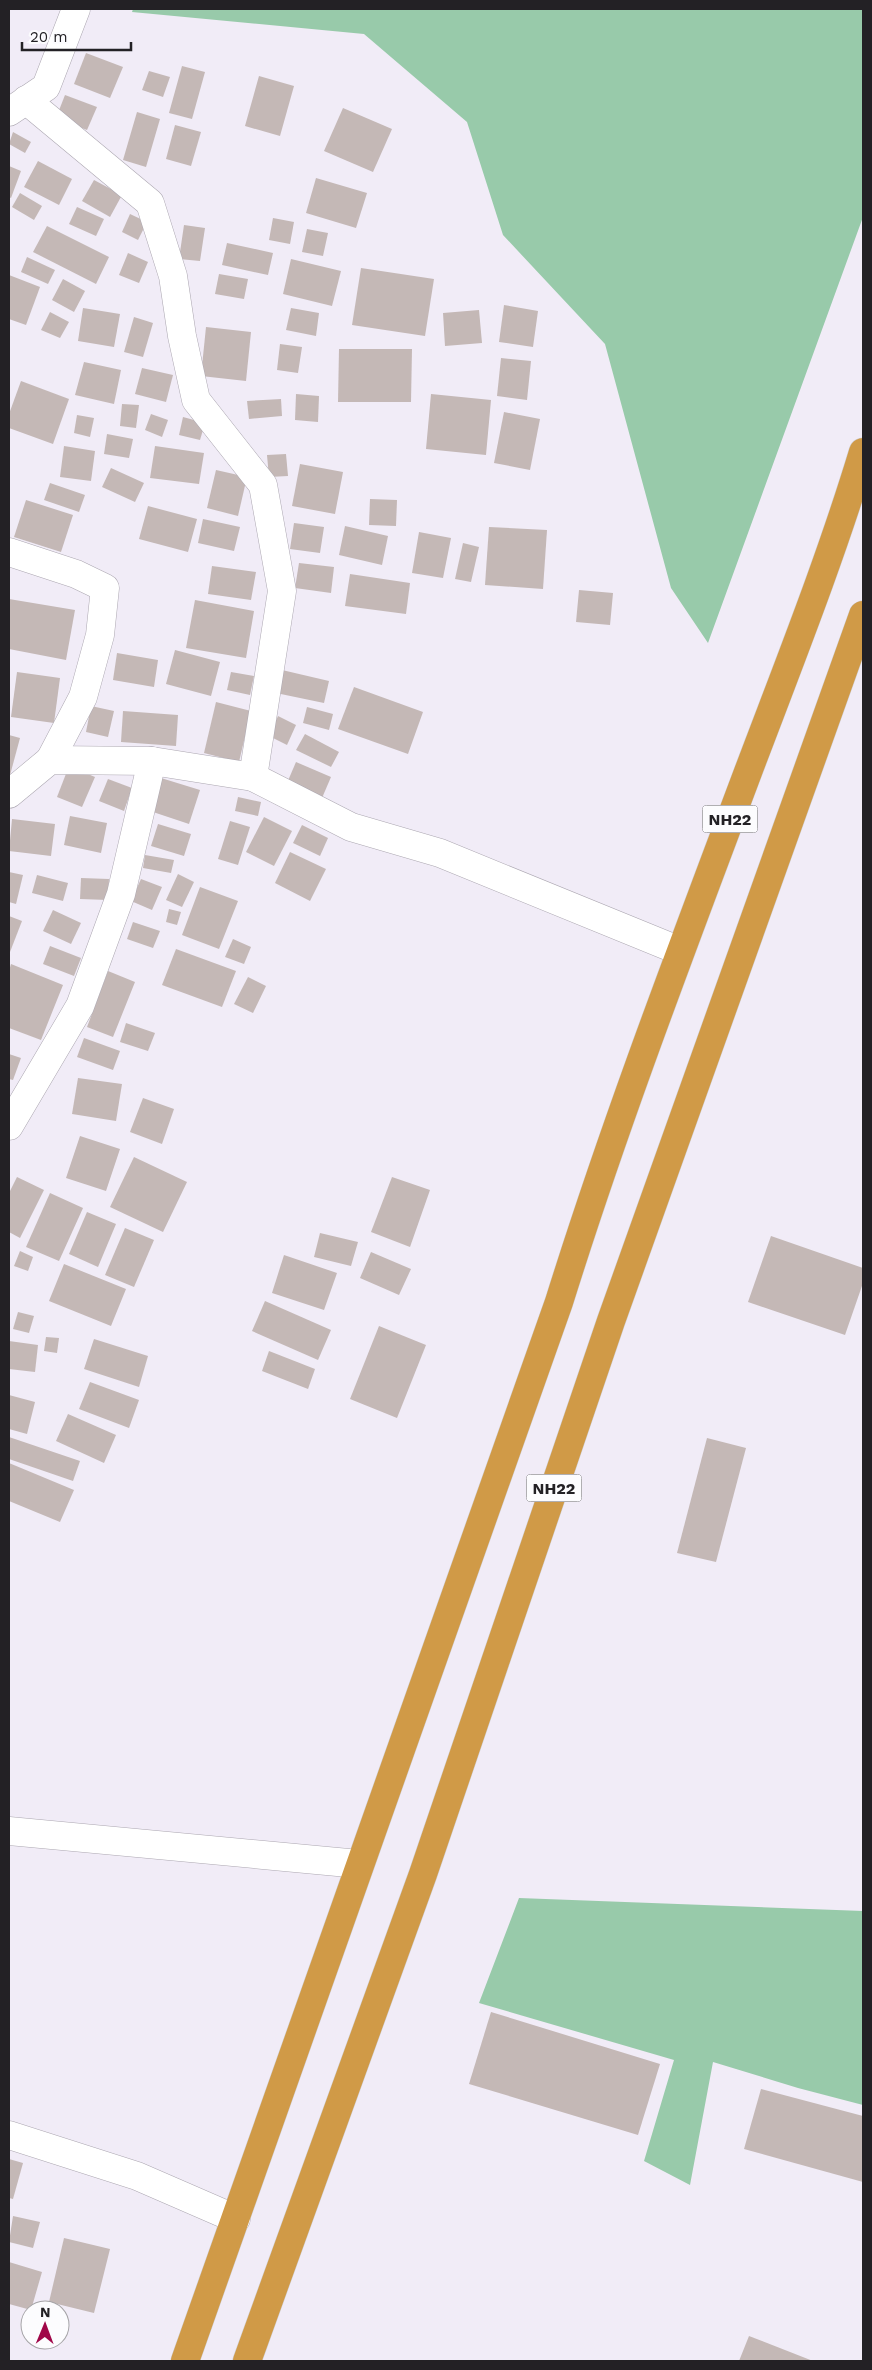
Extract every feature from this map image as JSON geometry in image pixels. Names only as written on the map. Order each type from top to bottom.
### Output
[{"type":"highway","name":"NH22","points":[[185,2361],[359,1864],[556,1311],[596,1185],[680,951],[840,527],[863,452]]},
{"type":"highway","name":"NH22","points":[[247,2361],[423,1874],[610,1321],[863,615]]},
{"type":"street","points":[[76,9],[46,87],[17,106],[150,203],[173,276],[182,336],[196,400],[263,485],[282,591],[253,777]]},
{"type":"street","points":[[9,552],[76,574],[105,588],[100,635],[83,697],[50,760],[9,794]]},
{"type":"street","points":[[50,760],[152,761],[253,777],[351,827],[440,852],[680,951]]},
{"type":"street","points":[[9,1126],[80,1006],[121,894],[152,761]]},
{"type":"street","points":[[9,1832],[359,1864]]},
{"type":"street","points":[[9,2135],[137,2176],[236,2219]]},
{"type":"green space","points":[[133,9],[863,9],[863,217],[708,643],[671,588],[605,344],[503,235],[467,122],[364,34],[132,12]]},
{"type":"green space","points":[[519,1898],[863,1911],[863,2105],[798,2088],[713,2062],[690,2185],[644,2161],[674,2060],[479,2003]]},
{"type":"building","points":[[86,53],[123,67],[110,98],[74,84]]},
{"type":"building","points":[[182,66],[205,72],[192,119],[169,113]]},
{"type":"building","points":[[149,71],[170,77],[163,97],[142,90]]},
{"type":"building","points":[[259,76],[294,86],[280,136],[245,126]]},
{"type":"building","points":[[65,95],[97,107],[87,130],[56,118]]},
{"type":"building","points":[[343,108],[392,129],[373,172],[324,151]]},
{"type":"building","points":[[137,112],[160,119],[146,167],[123,160]]},
{"type":"building","points":[[175,125],[201,132],[191,166],[166,159]]},
{"type":"building","points":[[13,132],[31,142],[25,153],[9,144]]},
{"type":"building","points":[[38,161],[72,179],[59,205],[24,187]]},
{"type":"building","points":[[9,166],[21,171],[11,198],[9,197]]},
{"type":"building","points":[[316,178],[367,193],[356,228],[306,213]]},
{"type":"building","points":[[94,180],[122,195],[110,217],[82,201]]},
{"type":"building","points":[[20,193],[42,206],[34,220],[12,207]]},
{"type":"building","points":[[77,207],[104,219],[96,236],[69,224]]},
{"type":"building","points":[[130,214],[147,222],[138,240],[122,232]]},
{"type":"building","points":[[273,218],[294,222],[290,244],[269,240]]},
{"type":"building","points":[[184,225],[205,228],[200,261],[179,259]]},
{"type":"building","points":[[47,226],[109,257],[96,284],[33,252]]},
{"type":"building","points":[[307,229],[328,233],[323,256],[302,252]]},
{"type":"building","points":[[227,243],[273,253],[268,275],[222,265]]},
{"type":"building","points":[[128,253],[148,262],[139,283],[119,275]]},
{"type":"building","points":[[27,257],[55,270],[48,284],[21,272]]},
{"type":"building","points":[[291,259],[341,271],[332,306],[283,294]]},
{"type":"building","points":[[361,268],[434,279],[425,336],[352,325]]},
{"type":"building","points":[[219,274],[248,279],[244,299],[215,294]]},
{"type":"building","points":[[9,275],[40,287],[26,325],[9,319]]},
{"type":"building","points":[[63,279],[85,291],[74,312],[52,300]]},
{"type":"building","points":[[504,305],[538,311],[533,347],[499,342]]},
{"type":"building","points":[[83,308],[120,314],[114,347],[78,341]]},
{"type":"building","points":[[291,308],[319,313],[316,336],[286,330]]},
{"type":"building","points":[[479,310],[482,343],[445,346],[443,313]]},
{"type":"building","points":[[50,312],[69,322],[60,338],[41,330]]},
{"type":"building","points":[[134,317],[153,323],[143,357],[124,352]]},
{"type":"building","points":[[206,327],[251,332],[246,381],[201,376]]},
{"type":"building","points":[[280,344],[302,347],[298,373],[277,370]]},
{"type":"building","points":[[339,349],[412,349],[411,402],[338,402]]},
{"type":"building","points":[[501,358],[531,361],[527,400],[497,396]]},
{"type":"building","points":[[84,362],[121,370],[114,404],[75,395]]},
{"type":"building","points":[[142,368],[173,375],[166,402],[135,394]]},
{"type":"building","points":[[21,381],[69,399],[53,444],[9,428],[9,414]]},
{"type":"building","points":[[296,394],[319,396],[318,422],[295,420]]},
{"type":"building","points":[[431,394],[491,400],[486,455],[426,449]]},
{"type":"building","points":[[281,399],[282,416],[249,419],[247,401]]},
{"type":"building","points":[[122,404],[139,405],[136,428],[120,426]]},
{"type":"building","points":[[504,412],[540,419],[530,470],[494,463]]},
{"type":"building","points":[[151,414],[168,420],[162,437],[145,430]]},
{"type":"building","points":[[77,415],[94,418],[90,437],[74,433]]},
{"type":"building","points":[[183,417],[205,423],[200,440],[179,435]]},
{"type":"building","points":[[107,434],[133,439],[129,458],[104,454]]},
{"type":"building","points":[[64,446],[95,451],[91,481],[60,477]]},
{"type":"building","points":[[155,446],[204,453],[199,484],[150,478]]},
{"type":"building","points":[[286,454],[288,476],[269,477],[267,455]]},
{"type":"building","points":[[300,464],[343,472],[335,514],[292,506]]},
{"type":"building","points":[[111,468],[144,483],[135,502],[102,487]]},
{"type":"building","points":[[216,470],[247,477],[238,516],[207,508]]},
{"type":"building","points":[[50,483],[85,495],[79,512],[44,500]]},
{"type":"building","points":[[370,499],[397,500],[396,526],[369,525]]},
{"type":"building","points":[[26,500],[73,515],[61,552],[14,537]]},
{"type":"building","points":[[148,506],[197,519],[188,552],[139,539]]},
{"type":"building","points":[[203,519],[240,527],[234,551],[198,543]]},
{"type":"building","points":[[294,523],[324,527],[320,553],[290,549]]},
{"type":"building","points":[[345,526],[388,536],[382,565],[339,555]]},
{"type":"building","points":[[489,527],[547,530],[543,589],[485,585]]},
{"type":"building","points":[[419,532],[451,538],[443,578],[412,573]]},
{"type":"building","points":[[463,543],[479,547],[471,582],[455,579]]},
{"type":"building","points":[[299,563],[334,567],[331,593],[295,588]]},
{"type":"building","points":[[212,566],[256,572],[251,600],[208,594]]},
{"type":"building","points":[[350,574],[410,583],[406,614],[345,606]]},
{"type":"building","points":[[579,590],[613,593],[610,625],[576,622]]},
{"type":"building","points":[[9,599],[75,610],[66,660],[9,649]]},
{"type":"building","points":[[195,600],[254,611],[246,658],[186,648]]},
{"type":"building","points":[[175,650],[220,662],[211,696],[166,684]]},
{"type":"building","points":[[117,653],[158,660],[154,687],[113,680]]},
{"type":"building","points":[[282,670],[329,681],[324,703],[276,693]]},
{"type":"building","points":[[17,672],[60,678],[54,723],[11,717]]},
{"type":"building","points":[[231,672],[254,676],[250,695],[227,690]]},
{"type":"building","points":[[354,687],[423,712],[408,754],[338,729]]},
{"type":"building","points":[[216,702],[251,711],[239,762],[204,753]]},
{"type":"building","points":[[91,706],[114,711],[108,737],[86,732]]},
{"type":"building","points":[[307,707],[333,714],[329,730],[303,723]]},
{"type":"building","points":[[123,711],[178,715],[176,746],[121,742]]},
{"type":"building","points":[[278,716],[296,725],[287,745],[269,736]]},
{"type":"building","points":[[305,734],[339,752],[331,767],[296,750]]},
{"type":"building","points":[[9,735],[20,738],[9,779]]},
{"type":"building","points":[[296,762],[331,777],[322,798],[287,783]]},
{"type":"building","points":[[69,766],[95,777],[82,807],[57,797]]},
{"type":"building","points":[[161,778],[200,790],[189,824],[150,811]]},
{"type":"building","points":[[108,779],[132,788],[124,811],[99,801]]},
{"type":"building","points":[[238,797],[261,802],[258,816],[235,811]]},
{"type":"building","points":[[70,816],[107,823],[101,853],[64,845]]},
{"type":"building","points":[[264,817],[292,831],[274,866],[246,852]]},
{"type":"building","points":[[12,819],[55,824],[51,856],[9,851]]},
{"type":"building","points":[[230,821],[250,827],[238,865],[218,859]]},
{"type":"building","points":[[158,824],[191,834],[184,856],[151,846]]},
{"type":"building","points":[[302,825],[328,838],[320,856],[293,843]]},
{"type":"building","points":[[290,852],[326,869],[310,901],[275,883]]},
{"type":"building","points":[[145,855],[174,860],[171,873],[143,868]]},
{"type":"building","points":[[9,872],[23,875],[16,904],[9,902]]},
{"type":"building","points":[[178,874],[194,882],[182,907],[166,900]]},
{"type":"building","points":[[37,875],[68,883],[63,901],[32,893]]},
{"type":"building","points":[[81,878],[109,879],[108,900],[80,899]]},
{"type":"building","points":[[141,879],[162,887],[152,910],[131,901]]},
{"type":"building","points":[[200,887],[238,901],[219,949],[182,935]]},
{"type":"building","points":[[169,909],[181,912],[177,925],[166,922]]},
{"type":"building","points":[[53,910],[81,923],[71,944],[43,931]]},
{"type":"building","points":[[9,916],[22,921],[10,952],[9,952]]},
{"type":"building","points":[[133,922],[160,931],[153,948],[127,939]]},
{"type":"building","points":[[233,939],[251,947],[244,964],[225,957]]},
{"type":"building","points":[[50,946],[81,958],[74,976],[43,964]]},
{"type":"building","points":[[176,949],[236,971],[222,1007],[162,985]]},
{"type":"building","points":[[11,964],[63,985],[41,1040],[9,1028],[9,971]]},
{"type":"building","points":[[108,971],[135,982],[113,1037],[87,1027]]},
{"type":"building","points":[[248,977],[266,986],[253,1013],[234,1004]]},
{"type":"building","points":[[126,1023],[155,1033],[148,1051],[120,1042]]},
{"type":"building","points":[[84,1038],[120,1051],[113,1070],[77,1057]]},
{"type":"building","points":[[9,1054],[21,1058],[13,1080],[9,1079]]},
{"type":"building","points":[[78,1078],[122,1084],[116,1121],[72,1114]]},
{"type":"building","points":[[143,1098],[174,1109],[162,1144],[130,1132]]},
{"type":"building","points":[[80,1136],[120,1149],[106,1191],[66,1178]]},
{"type":"building","points":[[134,1157],[187,1182],[163,1232],[110,1207]]},
{"type":"building","points":[[17,1177],[44,1190],[20,1238],[9,1232],[9,1193]]},
{"type":"building","points":[[392,1177],[430,1190],[410,1247],[371,1232]]},
{"type":"building","points":[[50,1193],[83,1208],[59,1261],[26,1247]]},
{"type":"building","points":[[87,1212],[116,1224],[98,1267],[69,1254]]},
{"type":"building","points":[[125,1228],[154,1240],[134,1287],[105,1275]]},
{"type":"building","points":[[320,1233],[358,1242],[351,1266],[314,1257]]},
{"type":"building","points":[[771,1236],[863,1268],[863,1283],[845,1335],[748,1302]]},
{"type":"building","points":[[20,1251],[33,1257],[28,1271],[14,1266]]},
{"type":"building","points":[[371,1252],[411,1269],[399,1295],[360,1278]]},
{"type":"building","points":[[284,1255],[337,1273],[324,1310],[272,1293]]},
{"type":"building","points":[[64,1264],[126,1289],[111,1326],[49,1301]]},
{"type":"building","points":[[265,1301],[331,1330],[318,1360],[252,1331]]},
{"type":"building","points":[[18,1312],[34,1316],[29,1333],[13,1329]]},
{"type":"building","points":[[379,1326],[426,1345],[397,1418],[350,1399]]},
{"type":"building","points":[[46,1337],[59,1338],[57,1353],[44,1351]]},
{"type":"building","points":[[94,1339],[148,1356],[139,1387],[84,1369]]},
{"type":"building","points":[[9,1341],[38,1345],[35,1372],[9,1369]]},
{"type":"building","points":[[269,1351],[315,1369],[308,1389],[262,1371]]},
{"type":"building","points":[[90,1382],[139,1400],[129,1428],[79,1409]]},
{"type":"building","points":[[9,1395],[35,1402],[27,1434],[9,1429]]},
{"type":"building","points":[[68,1414],[116,1435],[104,1463],[56,1441]]},
{"type":"building","points":[[9,1437],[80,1461],[73,1481],[9,1459]]},
{"type":"building","points":[[707,1438],[746,1448],[716,1562],[677,1553]]},
{"type":"building","points":[[9,1463],[74,1490],[60,1522],[9,1501]]},
{"type":"building","points":[[491,2012],[660,2064],[638,2135],[469,2084]]},
{"type":"building","points":[[761,2089],[863,2116],[863,2182],[744,2149]]},
{"type":"building","points":[[9,2159],[23,2163],[13,2199],[9,2198]]},
{"type":"building","points":[[13,2216],[40,2222],[33,2248],[9,2242]]},
{"type":"building","points":[[64,2238],[110,2249],[94,2313],[70,2307],[70,2300],[49,2300]]},
{"type":"building","points":[[9,2262],[42,2272],[34,2300],[20,2300],[20,2307],[9,2304]]},
{"type":"building","points":[[749,2336],[813,2361],[739,2361]]}]
